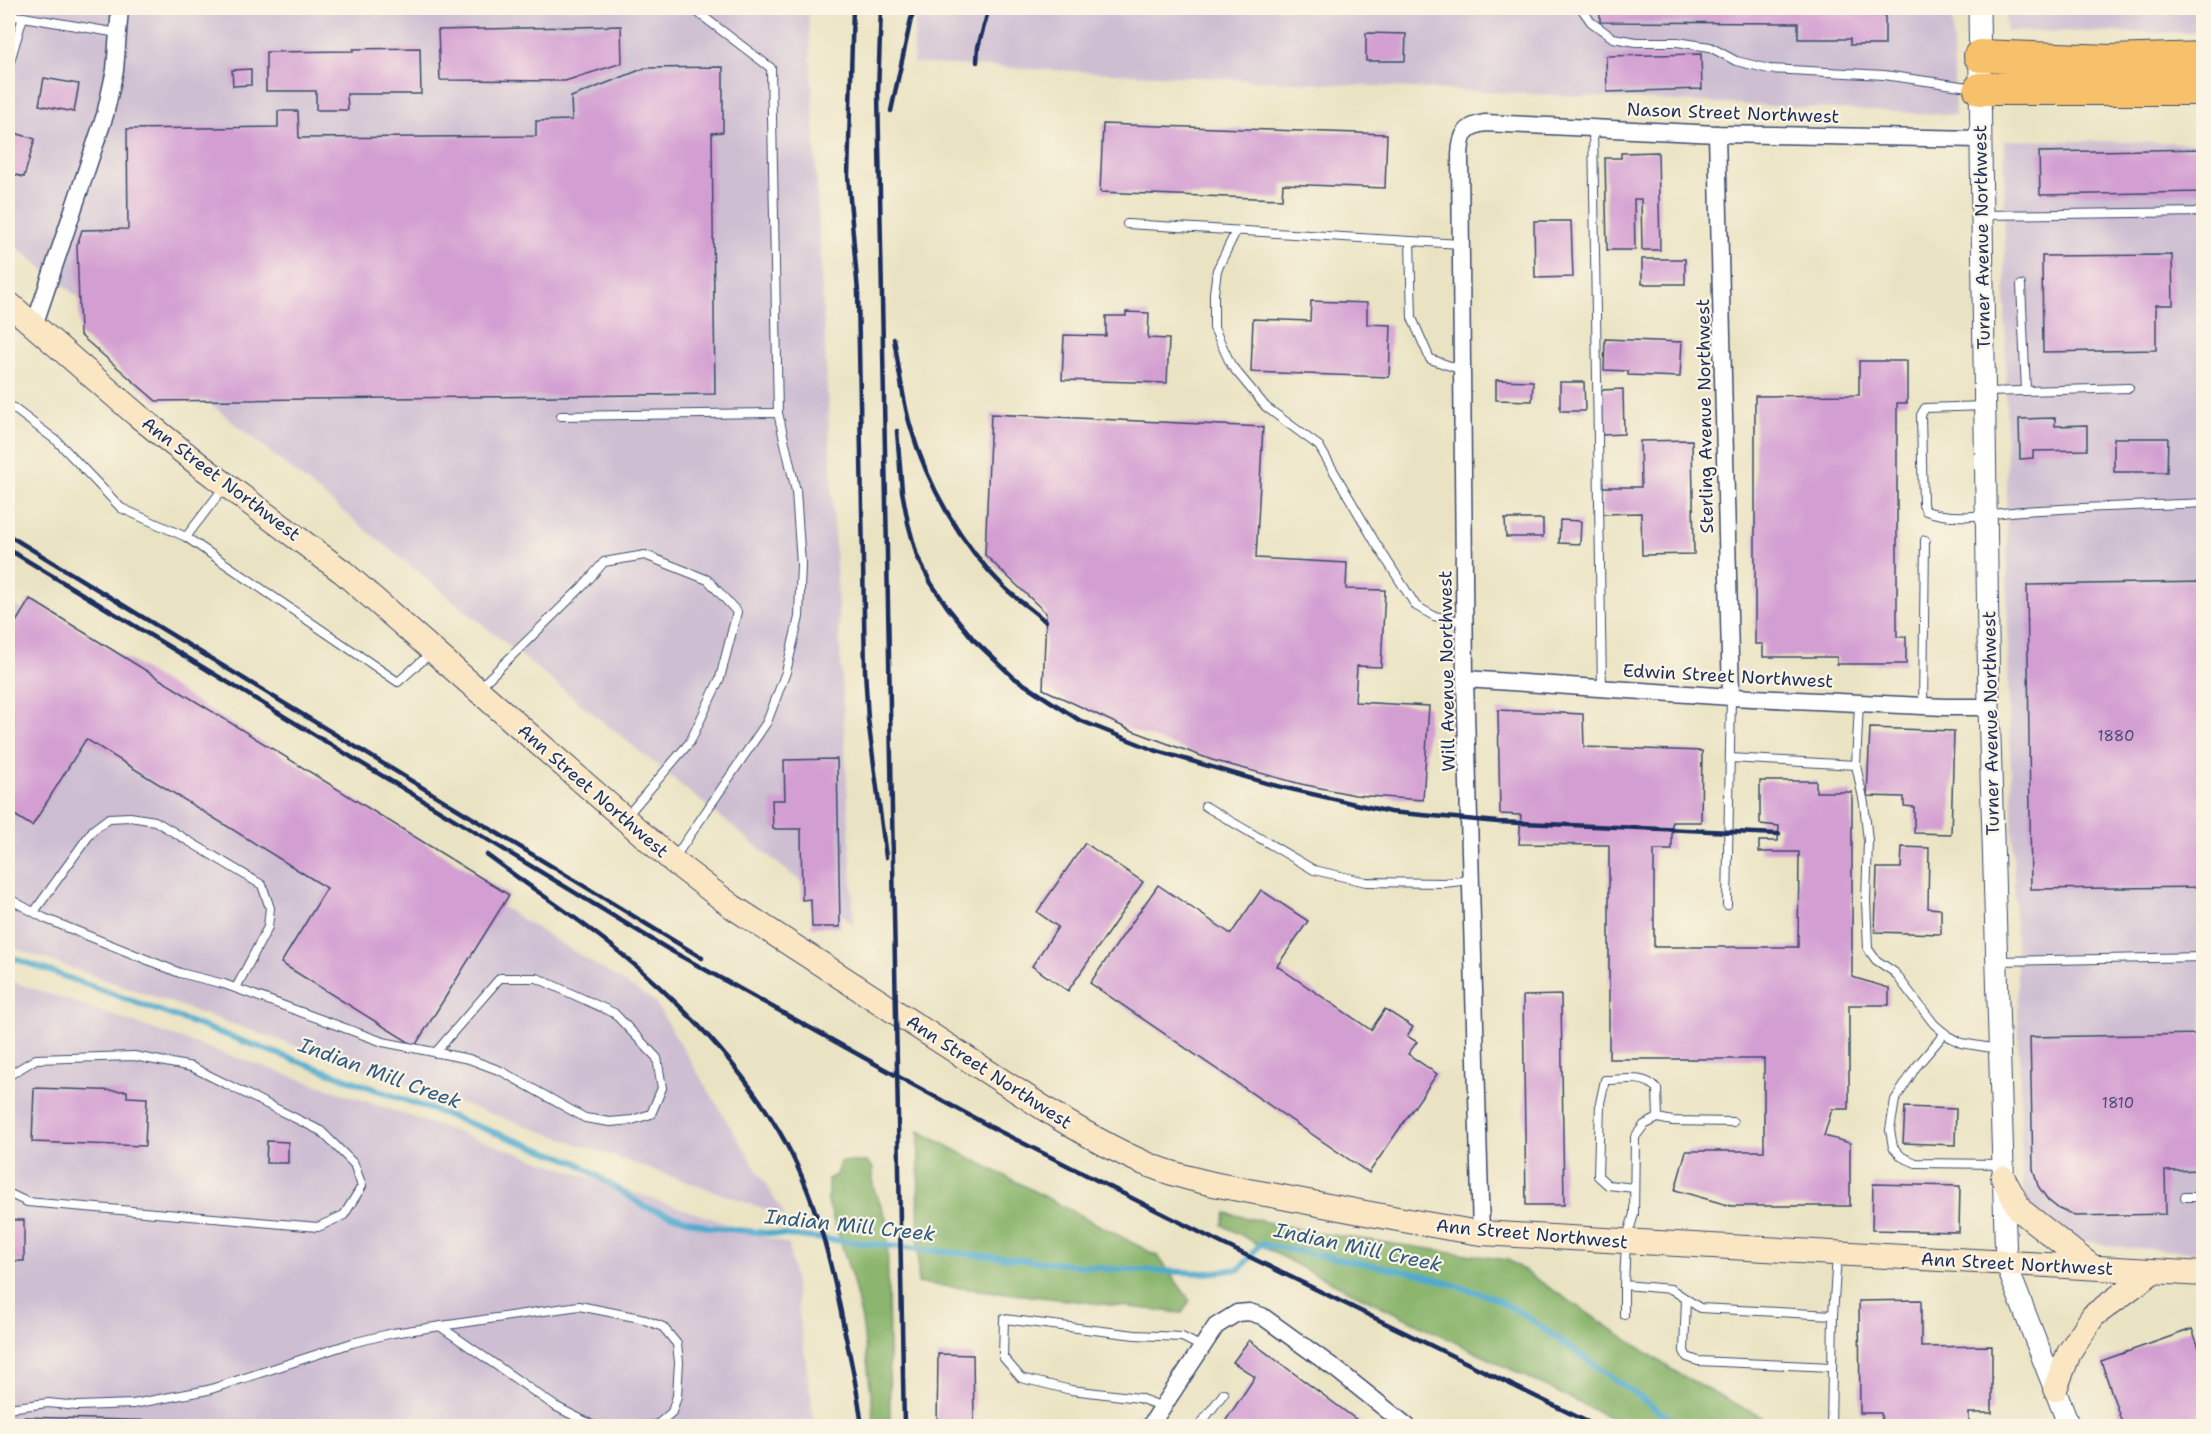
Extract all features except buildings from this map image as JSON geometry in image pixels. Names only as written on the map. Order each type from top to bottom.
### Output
[{"type":"highway","points":[[1980,56],[2110,61],[2204,58]]},
{"type":"highway","points":[[1980,88],[2204,89]]},
{"type":"main road","name":"Ann Street Northwest","points":[[8,303],[137,415],[343,572],[673,861],[733,907],[1056,1116],[1099,1141],[1148,1165],[1217,1185],[1415,1223],[1481,1233],[2204,1274]]},
{"type":"main road","points":[[2003,1171],[2020,1210],[2092,1267]]},
{"type":"main road","points":[[2055,1389],[2069,1353],[2093,1316],[2152,1272]]},
{"type":"street","points":[[34,326],[105,115],[116,70],[120,8]]},
{"type":"street","name":"Turner Avenue Northwest","points":[[1979,8],[1989,707],[2006,1264],[2069,1426]]},
{"type":"street","name":"Nason Street Northwest","points":[[1485,123],[1717,134],[1980,140]]},
{"type":"street","name":"Will Avenue Northwest","points":[[1481,1233],[1466,680],[1461,141],[1466,132],[1475,125],[1485,123]]},
{"type":"street","name":"Sterling Avenue Northwest","points":[[1717,134],[1731,697]]},
{"type":"street","name":"Edwin Street Northwest","points":[[1466,680],[1731,697],[1989,707]]},
{"type":"street","points":[[1150,1426],[1216,1326],[1237,1313],[1249,1312],[1262,1316],[1337,1370],[1407,1426]]},
{"type":"lane","points":[[673,861],[767,722],[786,672],[799,617],[801,564],[796,490],[778,413],[771,68],[692,8]]},
{"type":"lane","points":[[1581,8],[1591,22],[1613,38],[1636,42],[1677,42],[1710,47],[1736,61],[1769,69],[1884,75],[1980,88]]},
{"type":"lane","points":[[8,16],[118,33]]},
{"type":"lane","points":[[8,68],[23,17]]},
{"type":"lane","points":[[1593,128],[1602,688]]},
{"type":"lane","points":[[1982,216],[2204,212]]},
{"type":"lane","points":[[1127,224],[1461,244]]},
{"type":"lane","points":[[1236,231],[1217,270],[1214,293],[1214,328],[1231,365],[1266,407],[1319,446],[1381,552],[1416,606],[1434,616],[1465,622]]},
{"type":"lane","points":[[1410,241],[1412,318],[1430,358],[1462,370]]},
{"type":"lane","points":[[2022,285],[2026,391]]},
{"type":"lane","points":[[2128,388],[2026,391],[1925,408],[1921,415],[1921,427],[1923,505],[1926,511],[1937,515],[1987,516],[2020,511],[2204,503]]},
{"type":"lane","points":[[8,404],[57,441],[122,508],[186,537],[398,682],[433,651]]},
{"type":"lane","points":[[561,416],[778,413]]},
{"type":"lane","points":[[186,537],[226,484]]},
{"type":"lane","points":[[1923,706],[1925,540]]},
{"type":"lane","points":[[477,689],[583,586],[604,562],[645,555],[708,580],[737,612],[720,678],[690,742],[624,818]]},
{"type":"lane","points":[[1727,905],[1731,697]]},
{"type":"lane","points":[[1859,703],[1856,765],[1864,803],[1868,841],[1866,900],[1868,949],[1876,960],[1894,972],[1934,1024],[1945,1033],[1961,1043],[1999,1049]]},
{"type":"lane","points":[[1730,758],[1856,765]]},
{"type":"lane","points":[[1205,806],[1314,870],[1366,882],[1444,884],[1471,880]]},
{"type":"lane","points":[[34,912],[93,830],[109,818],[130,816],[155,821],[262,885],[270,908],[268,927],[236,988]]},
{"type":"lane","points":[[8,898],[34,912],[180,973],[236,988],[383,1042],[435,1053],[469,1059],[501,1071],[585,1118],[602,1121],[632,1120],[651,1114],[662,1088],[657,1058],[614,1013],[537,978],[500,978],[435,1053]]},
{"type":"lane","points":[[1997,961],[2204,957]]},
{"type":"lane","points":[[1945,1033],[1916,1067],[1895,1100],[1890,1130],[1893,1147],[1902,1157],[1916,1163],[2003,1171]]},
{"type":"lane","points":[[8,1076],[36,1059],[134,1056],[192,1067],[321,1131],[354,1164],[362,1186],[344,1215],[318,1227],[27,1202],[8,1193]]},
{"type":"lane","points":[[1634,1188],[1608,1185],[1598,1176],[1599,1102],[1605,1080],[1643,1079],[1652,1083],[1657,1089],[1658,1118]]},
{"type":"lane","points":[[1624,1315],[1626,1242],[1634,1214],[1635,1137],[1644,1125],[1658,1118],[1672,1121],[1733,1122]]},
{"type":"lane","points":[[2185,1197],[2204,1197]]},
{"type":"lane","points":[[1831,1426],[1833,1315],[1837,1254]]},
{"type":"lane","points":[[1624,1285],[1671,1289],[1700,1308],[1833,1315]]},
{"type":"lane","points":[[1686,1299],[1684,1352],[1687,1356],[1698,1361],[1832,1367]]},
{"type":"lane","points":[[8,1408],[48,1403],[78,1407],[134,1404],[208,1389],[352,1343],[393,1333],[579,1306],[640,1318],[663,1327],[677,1344],[679,1362],[677,1396],[672,1412],[657,1425],[648,1426]]},
{"type":"lane","points":[[1163,1407],[1139,1398],[1071,1390],[1021,1378],[1003,1357],[1004,1319],[1135,1335],[1182,1337],[1202,1347]]},
{"type":"lane","points":[[441,1327],[555,1406],[594,1426]]},
{"type":"lane","points":[[1199,1426],[1224,1393]]},
{"type":"shaded area","points":[[8,8],[808,8],[854,925],[8,240]]},
{"type":"shaded area","points":[[916,8],[1952,8],[1955,115],[913,63]]},
{"type":"shaded area","points":[[2005,8],[2203,8],[2203,33],[2006,31]]},
{"type":"shaded area","points":[[2004,140],[2203,143],[2203,1252],[2115,1247],[2066,1236],[2026,1207],[2023,1191],[2008,668]]},
{"type":"shaded area","points":[[8,601],[654,1001],[785,1216],[8,946]]},
{"type":"shaded area","points":[[8,980],[789,1245],[815,1426],[8,1426]]},
{"type":"green space","points":[[919,1131],[1158,1256],[1190,1301],[1182,1313],[918,1283]]},
{"type":"green space","points":[[840,1162],[867,1162],[873,1168],[873,1187],[887,1220],[890,1426],[875,1426],[862,1320],[853,1281],[828,1202],[828,1179],[836,1175]]},
{"type":"green space","points":[[1226,1213],[1310,1232],[1508,1260],[1679,1374],[1778,1426],[1627,1426],[1303,1268],[1222,1225]]},
{"type":"waterway","name":"Indian Mill Creek","points":[[8,956],[576,1162],[645,1207],[709,1227],[1111,1269],[1206,1273],[1240,1269],[1260,1244],[1420,1274],[1492,1297],[1523,1314],[1683,1426]]},
{"type":"railway","points":[[853,8],[848,176],[858,292],[865,670],[868,719],[886,857]]},
{"type":"railway","points":[[881,8],[878,92],[904,1426]]},
{"type":"railway","points":[[891,111],[911,19],[916,8]]},
{"type":"railway","points":[[977,62],[978,47],[989,8]]},
{"type":"railway","points":[[894,339],[910,425],[936,492],[960,534],[990,572],[1045,621]]},
{"type":"railway","points":[[897,431],[902,491],[908,523],[917,556],[931,583],[974,640],[1013,677],[1079,720],[1154,750],[1273,785],[1390,812],[1498,822],[1779,834]]},
{"type":"railway","points":[[8,535],[702,958]]},
{"type":"railway","points":[[8,549],[668,949],[897,1076],[991,1127],[1219,1242],[1596,1426]]},
{"type":"railway","points":[[487,855],[597,934],[636,966],[704,1031],[744,1079],[762,1105],[792,1154],[821,1229],[840,1307],[862,1426]]}]
